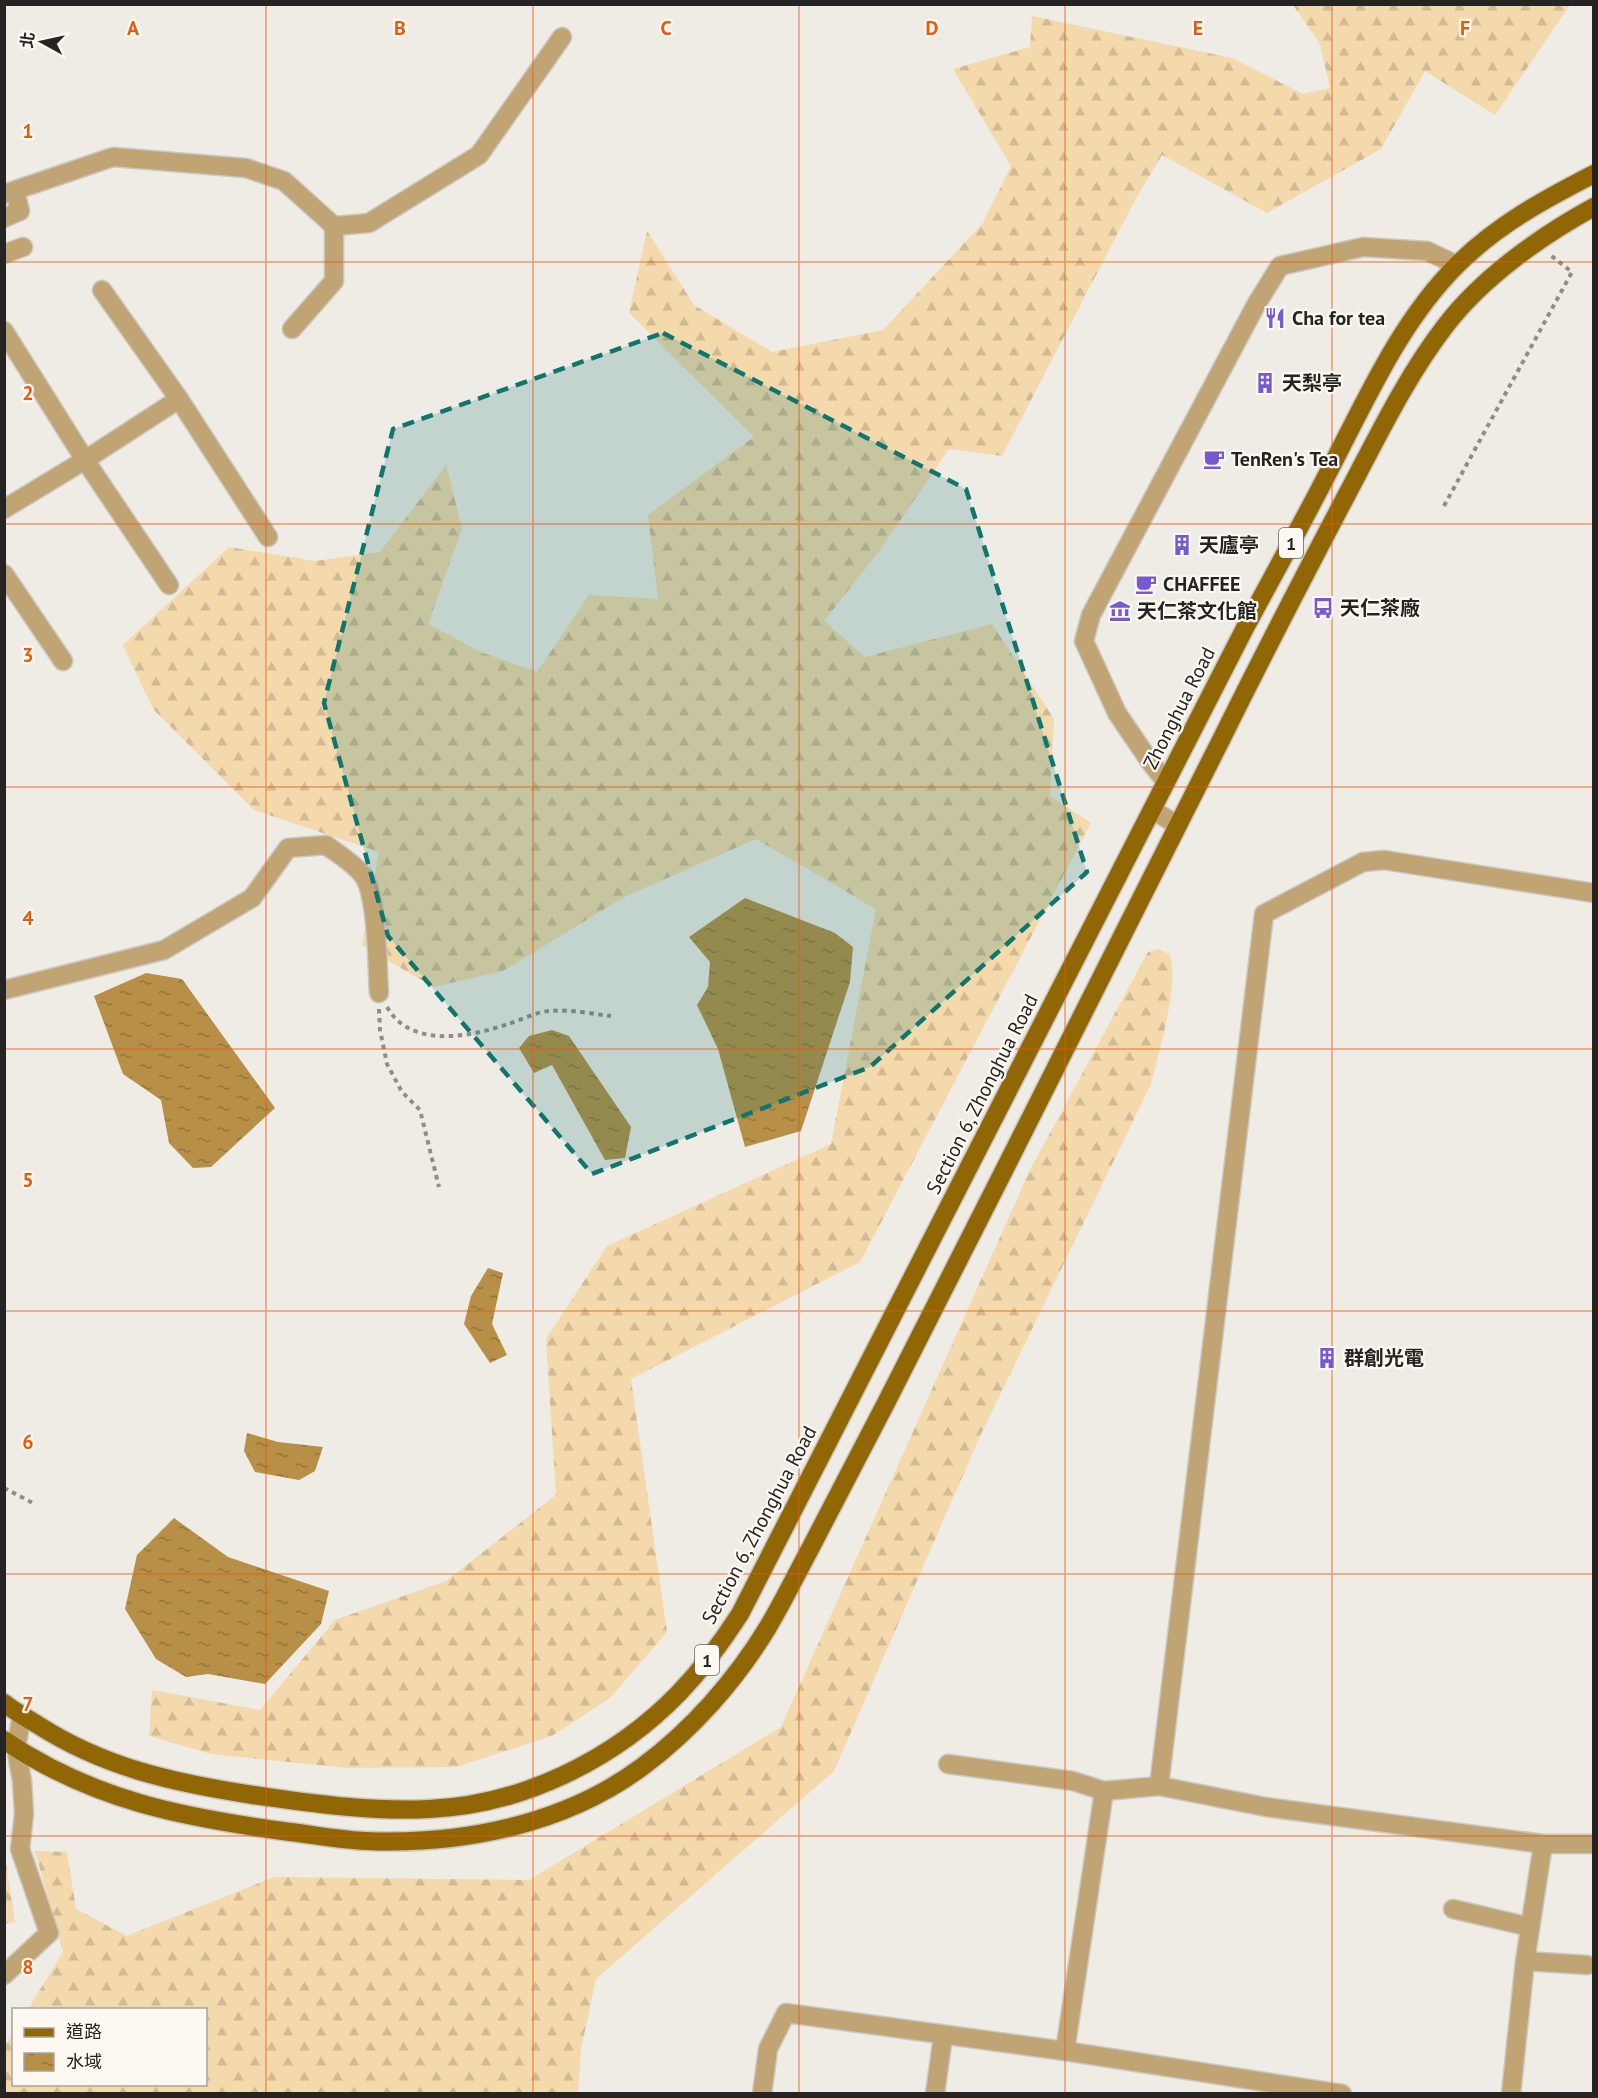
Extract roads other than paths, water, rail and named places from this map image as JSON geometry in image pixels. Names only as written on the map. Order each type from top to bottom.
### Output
[{"type":"main road","name":"Zhonghua Road","points":[[1066,979],[1246,626],[1382,368],[1419,310],[1457,265],[1491,234],[1519,214],[1593,174]]},
{"type":"main road","name":"1","points":[[10,1744],[81,1782],[146,1806],[215,1822],[364,1841],[437,1840],[473,1836],[508,1827],[577,1804],[641,1768],[696,1720],[742,1666],[769,1626],[833,1506],[1080,1022],[1274,634],[1409,379],[1448,322],[1486,282],[1514,259],[1593,207]]},
{"type":"main road","name":"Section 6, Zhonghua Road","points":[[4,1703],[66,1743],[141,1773],[221,1790],[368,1809],[431,1809],[464,1806],[494,1799],[567,1775],[620,1742],[651,1719],[678,1694],[719,1646],[740,1614],[1066,979]]},
{"type":"street","points":[[4,218],[20,211],[10,193],[113,157],[246,168],[284,181],[334,226],[369,223],[479,155],[562,37]]},
{"type":"street","points":[[292,329],[334,281],[334,226]]},
{"type":"street","points":[[4,254],[23,247]]},
{"type":"street","points":[[1166,782],[1151,764],[1117,712],[1084,641],[1091,615],[1257,303],[1280,266],[1363,248],[1427,250],[1457,265]]},
{"type":"street","points":[[102,290],[179,399],[268,537]]},
{"type":"street","points":[[4,331],[85,460],[169,585]]},
{"type":"street","points":[[4,508],[85,460],[179,399]]},
{"type":"street","points":[[1309,509],[1333,522]]},
{"type":"street","points":[[4,574],[63,661]]},
{"type":"street","points":[[1152,810],[1178,825]]},
{"type":"street","points":[[4,990],[164,950],[252,898],[288,848],[326,845],[350,862],[363,876],[371,893],[379,993]]},
{"type":"street","points":[[1159,1786],[1264,914],[1363,862],[1384,860],[1593,893]]},
{"type":"street","points":[[4,1975],[50,1934],[20,1849],[24,1814],[22,1781],[10,1744],[22,1715]]},
{"type":"street","points":[[948,1764],[1073,1781],[1104,1791],[1159,1786],[1266,1807],[1543,1844],[1593,1844]]},
{"type":"street","points":[[1065,2051],[1104,1791]]},
{"type":"street","points":[[1511,2094],[1525,1960],[1543,1844]]},
{"type":"street","points":[[1453,1909],[1530,1927]]},
{"type":"street","points":[[1525,1960],[1587,1965]]},
{"type":"street","points":[[762,2094],[768,2049],[786,2013],[1065,2051],[1342,2094]]},
{"type":"street","points":[[935,2094],[943,2036]]},
{"type":"water","points":[[745,898],[835,933],[853,947],[850,982],[801,1131],[745,1147],[718,1049],[697,1005],[708,987],[710,962],[689,937]]},
{"type":"water","points":[[146,973],[182,979],[275,1108],[211,1167],[193,1168],[169,1143],[161,1100],[123,1074],[94,996]]},
{"type":"water","points":[[552,1030],[569,1036],[631,1127],[625,1158],[605,1160],[552,1065],[534,1073],[519,1048],[529,1036]]},
{"type":"water","points":[[488,1268],[503,1273],[492,1324],[507,1355],[490,1363],[464,1324],[471,1296]]},
{"type":"water","points":[[247,1433],[278,1442],[323,1447],[315,1471],[299,1480],[255,1472],[244,1451]]},
{"type":"water","points":[[174,1518],[228,1557],[329,1591],[321,1624],[265,1684],[208,1674],[186,1677],[156,1659],[125,1609],[137,1555]]},
{"type":"place","name":"Cha for tea","points":[[1275,318]]},
{"type":"place","name":"天梨亭","points":[[1265,383]]},
{"type":"place","name":"TenRen's Tea","points":[[1214,459]]},
{"type":"place","name":"天廬亭","points":[[1182,545]]},
{"type":"place","name":"CHAFFEE","points":[[1146,584]]},
{"type":"place","name":"天仁茶廠","points":[[1323,608]]},
{"type":"place","name":"天仁茶文化館","points":[[1120,611]]},
{"type":"place","name":"群創光電","points":[[1327,1358]]}]
